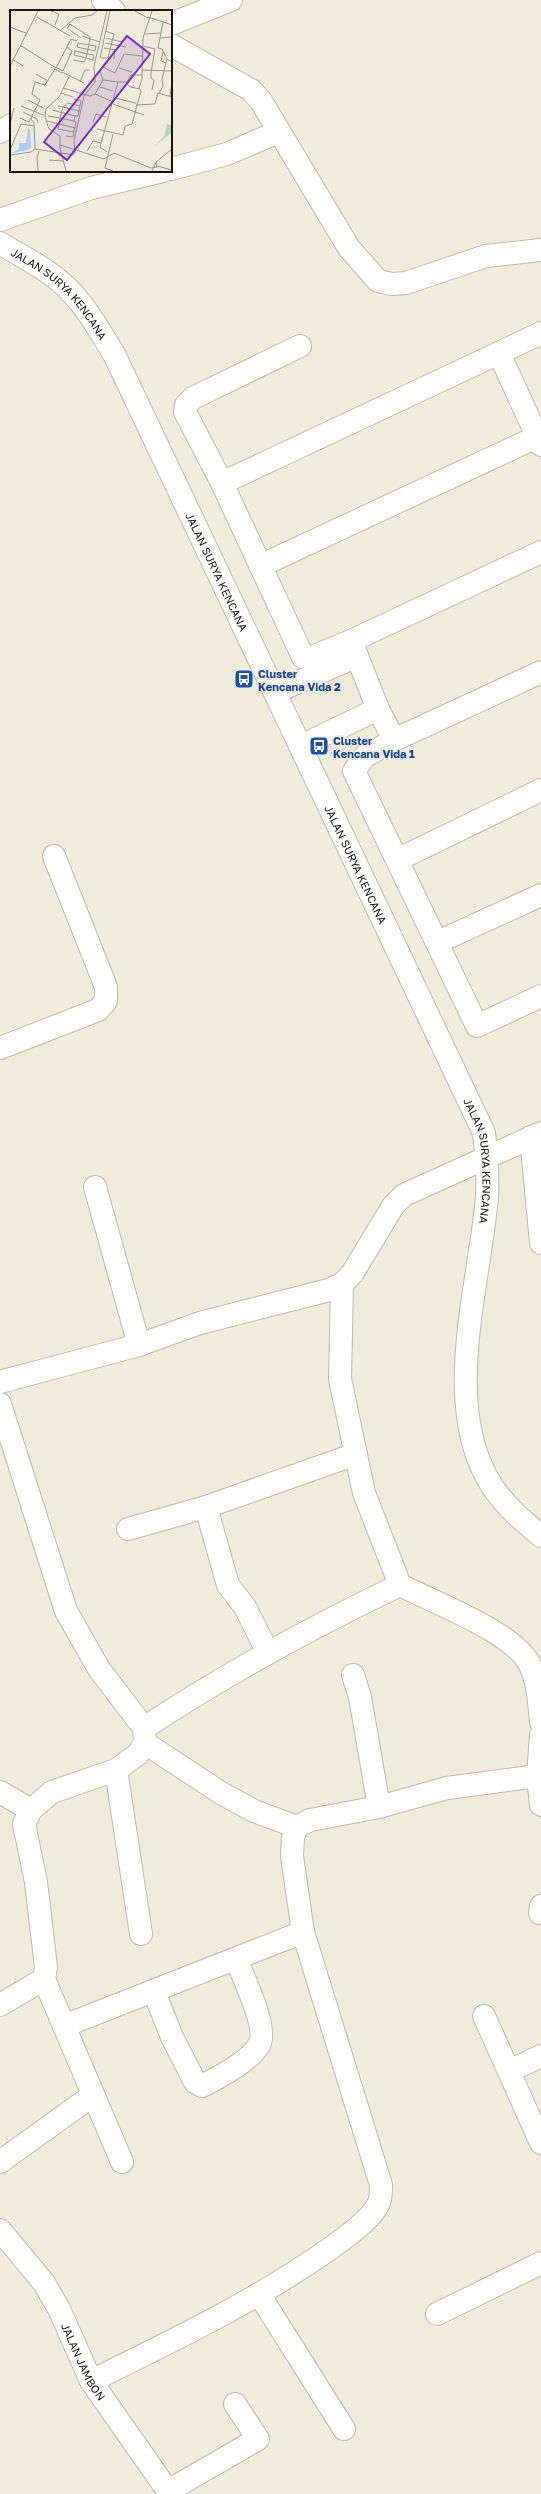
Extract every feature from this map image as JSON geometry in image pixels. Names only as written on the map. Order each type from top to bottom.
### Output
[{"type":"street","points":[[172,24],[230,0]]},
{"type":"street","points":[[178,50],[251,90],[261,102],[349,248],[378,281],[392,284],[406,283],[486,256],[541,250]]},
{"type":"street","points":[[0,132],[10,126]]},
{"type":"street","points":[[172,169],[227,154],[278,132]]},
{"type":"street","points":[[0,220],[92,188],[159,172]]},
{"type":"street","name":"JALAN SURYA KENCANA","points":[[0,243],[41,266],[64,284],[81,303],[114,354],[136,395],[174,484],[302,746],[429,1020],[468,1095],[484,1133],[487,1158],[487,1196],[465,1372],[467,1414],[482,1467],[492,1487],[514,1512],[541,1536]]},
{"type":"street","points":[[222,483],[541,333]]},
{"type":"street","points":[[300,346],[194,398],[186,405],[185,412],[222,483],[303,657],[312,657],[354,648]]},
{"type":"street","points":[[260,566],[540,439],[499,353]]},
{"type":"street","points":[[276,692],[354,648],[541,552]]},
{"type":"street","points":[[354,648],[378,709],[394,740]]},
{"type":"street","points":[[541,672],[394,740],[364,757],[354,770],[399,859],[477,1026],[541,996]]},
{"type":"street","points":[[302,746],[378,709]]},
{"type":"street","points":[[399,859],[541,790]]},
{"type":"street","points":[[0,1048],[98,1010],[106,1000],[106,987],[54,856]]},
{"type":"street","points":[[438,942],[541,895]]},
{"type":"street","points":[[0,1382],[139,1345],[200,1323],[329,1290],[342,1284],[352,1274],[393,1206],[404,1195],[536,1135],[541,1243]]},
{"type":"street","points":[[94,1187],[139,1345]]},
{"type":"street","points":[[342,1284],[340,1378],[364,1493],[400,1586],[498,1634],[518,1647],[530,1664],[536,1681],[541,1722]]},
{"type":"street","points":[[0,1404],[8,1461],[66,1611],[99,1669],[145,1735],[215,1789],[254,1811],[297,1827]]},
{"type":"street","points":[[128,1529],[206,1506],[356,1454]]},
{"type":"street","points":[[206,1506],[228,1585],[245,1607],[268,1653]]},
{"type":"street","points":[[122,2162],[44,1979],[46,1967],[41,1914],[24,1824],[31,1810],[52,1792],[116,1770],[138,1754],[145,1735],[213,1684],[337,1615],[400,1586]]},
{"type":"street","points":[[353,1675],[360,1697],[379,1807]]},
{"type":"street","points":[[541,1735],[538,1776],[541,1805]]},
{"type":"street","points":[[116,1770],[141,1934]]},
{"type":"street","points":[[91,2381],[185,2335],[292,2275],[354,2230],[375,2210],[380,2198],[380,2185],[303,1932],[292,1856],[293,1837],[297,1827],[310,1820],[379,1807],[447,1788],[538,1776]]},
{"type":"street","points":[[0,1792],[31,1810]]},
{"type":"street","points":[[64,2026],[154,1992],[303,1932]]},
{"type":"street","points":[[154,1992],[172,2037],[195,2082],[202,2086],[251,2055],[260,2044],[262,2032],[259,2018],[236,1958]]},
{"type":"street","points":[[0,2005],[44,1979]]},
{"type":"street","points":[[484,2016],[541,2143]]},
{"type":"street","points":[[509,2071],[541,2056]]},
{"type":"street","points":[[0,2162],[93,2095]]},
{"type":"street","name":"JALAN JAMBON","points":[[0,2230],[25,2257],[60,2309],[91,2381],[169,2493]]},
{"type":"street","points":[[437,2314],[541,2263]]},
{"type":"street","points":[[259,2294],[344,2429]]},
{"type":"street","points":[[169,2493],[258,2439],[235,2404]]},
{"type":"place","name":"Cluster Kencana Vida 2","points":[[244,679]]},
{"type":"place","name":"Cluster Kencana Vida 1","points":[[319,746]]}]
